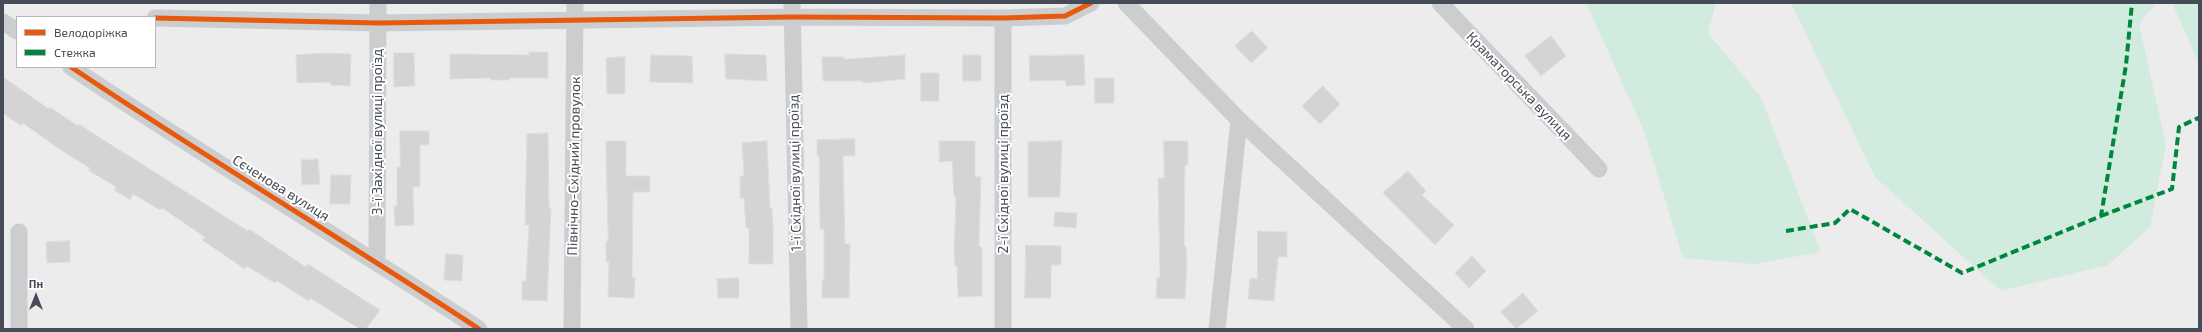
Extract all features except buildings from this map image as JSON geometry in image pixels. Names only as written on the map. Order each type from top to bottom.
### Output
[{"type":"street","name":"3-ї Західної вулиці проїзд","points":[[377,261],[378,3]]},
{"type":"street","points":[[156,18],[187,10],[378,23],[575,11],[792,10],[1003,18],[1065,16],[1091,3]]},
{"type":"street","points":[[1126,3],[1239,120],[1466,329]]},
{"type":"street","name":"Краматорська вулиця","points":[[1440,3],[1599,169]]},
{"type":"street","name":"1-ї Східної вулиці проїзд","points":[[792,10],[799,329]]},
{"type":"street","name":"Північно-Східний провулок","points":[[572,329],[575,11]]},
{"type":"street","name":"2-ї Східної вулиці проїзд","points":[[1003,18],[1003,329]]},
{"type":"street","points":[[3,21],[16,20]]},
{"type":"street","points":[[3,21],[16,30]]},
{"type":"street","name":"Сєченова вулиця","points":[[72,68],[182,141],[377,261],[479,329]]},
{"type":"street","points":[[1217,329],[1239,120]]},
{"type":"street","points":[[19,232],[19,329]]},
{"type":"green space","points":[[1586,3],[1716,3],[1708,33],[1761,97],[1821,252],[1754,264],[1683,258],[1644,131]]},
{"type":"green space","points":[[1791,3],[2156,3],[2139,24],[2166,145],[2150,227],[2108,265],[2001,291],[1875,177]]},
{"type":"green space","points":[[2172,3],[2199,3],[2199,63]]},
{"type":"marked path","points":[[1786,231],[1835,223],[1850,209],[1962,273],[2101,216],[2126,65],[2132,3]]},
{"type":"marked path","points":[[2101,216],[2172,189],[2179,127],[2198,118],[2199,120]]},
{"type":"cycle path","points":[[156,18],[378,23],[791,17],[1003,18],[1065,16],[1091,3]]},
{"type":"cycle path","points":[[73,68],[479,329]]}]
